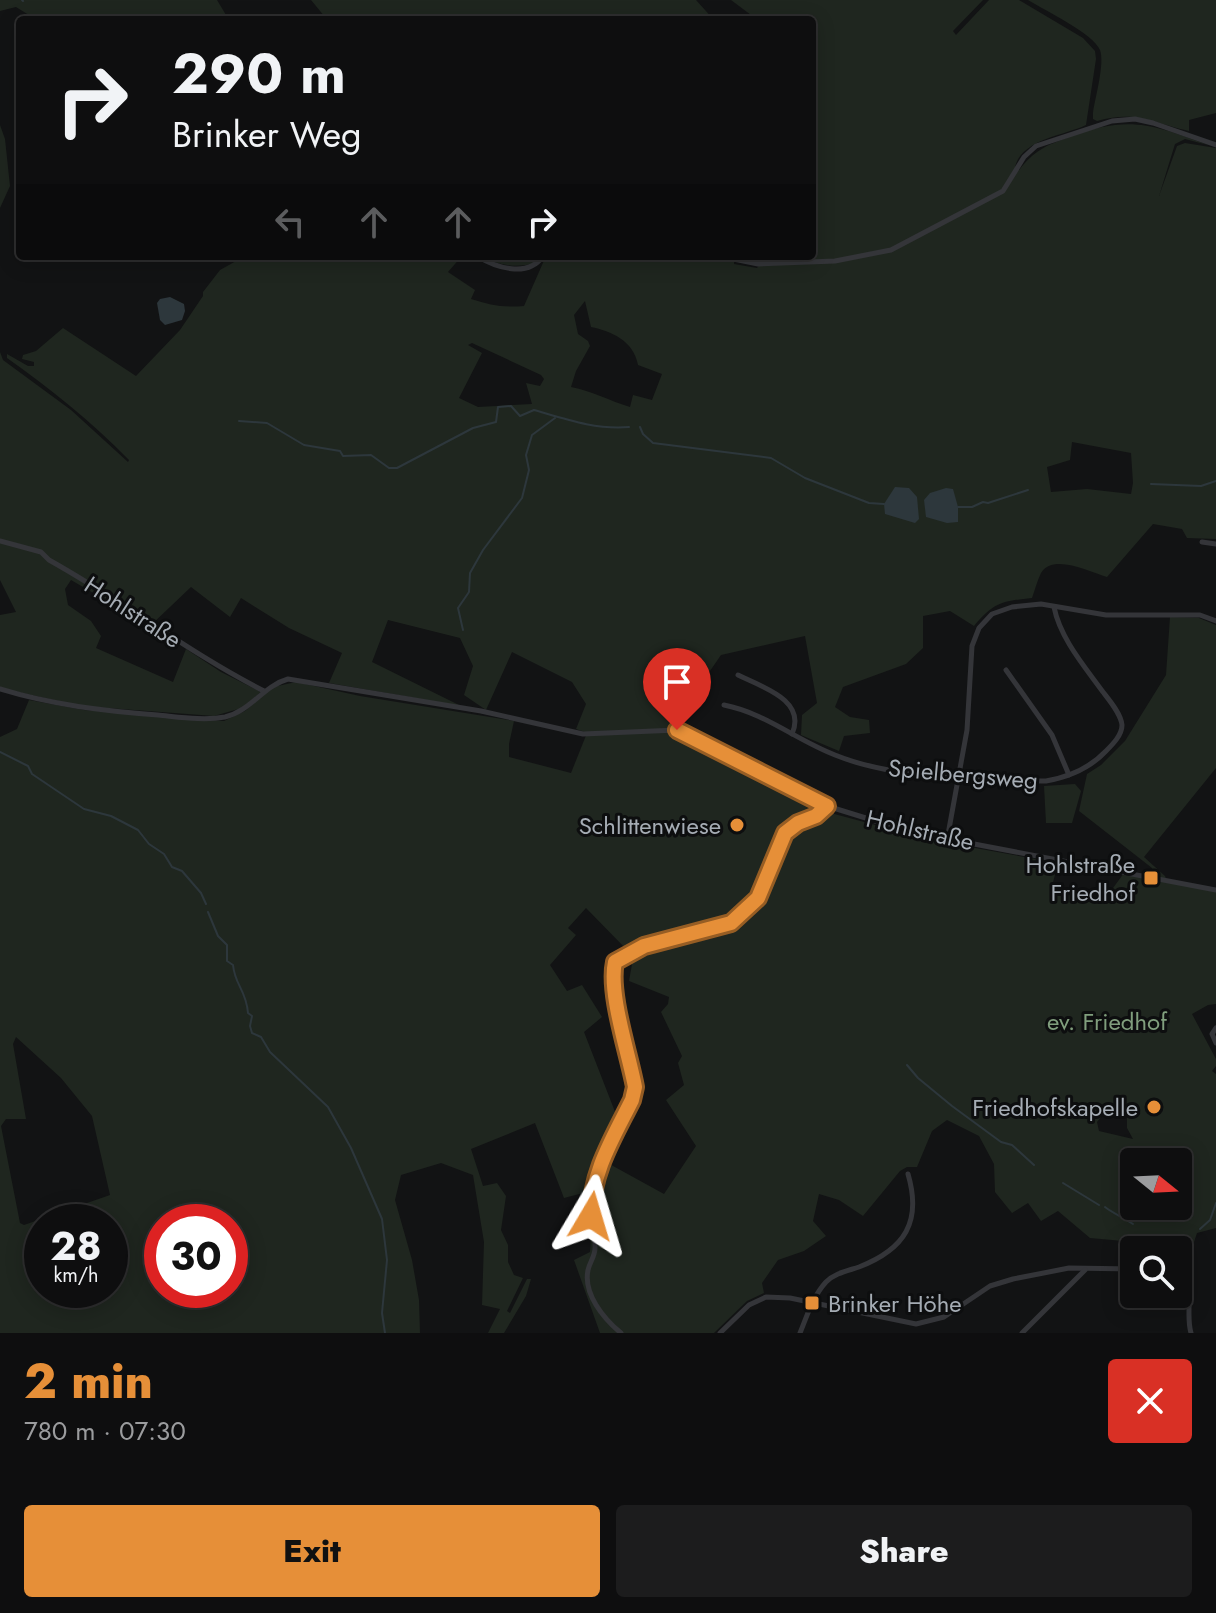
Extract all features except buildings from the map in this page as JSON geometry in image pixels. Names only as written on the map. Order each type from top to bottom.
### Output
[{"type":"street","points":[[738,260],[758,264],[835,261],[891,250],[1003,191],[1024,157],[1036,146],[1090,126],[1135,119],[1216,145]]},
{"type":"street","points":[[484,260],[517,269],[540,260]]},
{"type":"street","name":"Hohlstraße","points":[[0,541],[41,552],[223,670],[264,691]]},
{"type":"street","points":[[1202,542],[1216,544]]},
{"type":"street","points":[[947,840],[969,708],[972,646],[979,628],[992,614],[1012,607],[1041,604],[1106,615],[1200,615],[1216,621]]},
{"type":"street","name":"Spielbergsweg","points":[[724,705],[758,714],[834,755],[898,771],[1046,781],[1069,775],[1083,770],[1100,757],[1120,733],[1122,726],[1109,700],[1058,625],[1054,607]]},
{"type":"street","points":[[1006,670],[1052,735],[1069,775]]},
{"type":"street","points":[[738,675],[792,706],[796,721],[792,734]]},
{"type":"street","name":"Hohlstraße","points":[[0,689],[44,702],[81,708],[211,718],[228,716],[244,709],[275,683],[288,679],[481,711],[583,734],[677,730],[827,806],[911,832],[1216,890]]},
{"type":"street","points":[[621,1333],[590,1295],[587,1272],[596,1244],[591,1193],[598,1168],[632,1100],[635,1087],[615,992],[615,962],[644,946],[731,923],[758,898],[785,833],[798,823],[816,816],[827,806]]},
{"type":"street","points":[[1216,1028],[1212,1034],[1216,1043]]},
{"type":"street","points":[[800,1333],[812,1303],[825,1283],[838,1273],[880,1258],[898,1243],[909,1227],[914,1212],[914,1195],[908,1174]]},
{"type":"street","points":[[720,1333],[749,1305],[766,1297],[790,1298],[916,1324],[944,1317],[990,1286],[1013,1279],[1069,1268],[1120,1269]]},
{"type":"street","points":[[1022,1333],[1085,1269]]},
{"type":"street","points":[[1189,1308],[1191,1333]]},
{"type":"green space","points":[[0,0],[217,0],[227,16],[31,16],[16,7],[0,11]]},
{"type":"green space","points":[[311,0],[696,0],[710,16],[324,16]]},
{"type":"green space","name":"ev. Friedhof","points":[[731,0],[983,0],[953,31],[956,35],[989,0],[1019,0],[1083,38],[1095,51],[1096,59],[1086,125],[1034,144],[1019,158],[1015,167],[1019,170],[1041,149],[1053,143],[1090,130],[1124,124],[1155,127],[1208,145],[1185,139],[1175,144],[1159,196],[1177,146],[1185,143],[1216,148],[1216,539],[1187,538],[1182,529],[1153,524],[1107,577],[1054,564],[1041,573],[1032,598],[999,604],[974,626],[950,611],[923,616],[923,648],[906,664],[843,687],[835,707],[850,717],[869,720],[870,733],[844,736],[839,751],[801,735],[802,715],[817,703],[805,636],[721,655],[668,732],[676,733],[819,808],[784,832],[758,896],[732,921],[705,929],[704,935],[732,926],[760,900],[786,835],[798,825],[827,812],[931,840],[1058,863],[1051,890],[1105,899],[1124,873],[1151,877],[1152,868],[1079,811],[1087,774],[1125,741],[1166,675],[1170,617],[1199,618],[1216,625],[1216,768],[1144,857],[1167,881],[1216,890],[1216,1004],[1192,1014],[1216,1059],[1212,1071],[1216,1074],[1216,1228],[1197,1233],[1192,1248],[1192,1236],[1120,1236],[1120,1241],[1090,1238],[1058,1211],[1041,1221],[1028,1203],[1012,1213],[995,1192],[994,1164],[979,1136],[947,1120],[932,1131],[917,1167],[900,1171],[863,1216],[839,1200],[819,1194],[813,1221],[826,1236],[804,1251],[778,1260],[762,1283],[764,1293],[747,1301],[714,1333],[600,1333],[574,1260],[590,1252],[587,1192],[564,1198],[535,1123],[471,1149],[483,1186],[497,1183],[506,1196],[501,1230],[508,1245],[508,1262],[514,1275],[523,1278],[507,1311],[510,1313],[527,1279],[531,1279],[526,1296],[504,1333],[488,1333],[500,1309],[482,1305],[484,1242],[473,1175],[441,1163],[401,1175],[395,1200],[412,1260],[419,1300],[420,1333],[0,1333],[0,737],[17,729],[29,700],[84,710],[224,721],[245,711],[273,687],[296,682],[360,696],[514,721],[509,757],[571,773],[587,733],[576,729],[586,704],[572,682],[512,652],[486,710],[464,695],[473,666],[460,638],[388,620],[372,662],[461,706],[329,683],[342,653],[289,628],[241,598],[230,617],[191,587],[150,626],[71,580],[65,589],[68,605],[91,621],[101,636],[96,648],[173,682],[186,649],[221,672],[261,692],[242,708],[214,716],[81,706],[0,688],[0,615],[16,612],[0,580],[0,352],[3,360],[71,410],[128,462],[86,419],[7,358],[7,354],[28,366],[34,366],[34,362],[22,359],[23,355],[36,351],[63,328],[136,376],[180,330],[220,270],[238,260],[458,260],[448,272],[475,290],[471,299],[510,307],[524,306],[544,260],[734,260],[734,264],[757,268],[763,260],[816,260],[816,16],[751,16]],"holes":[[[585,301],[591,327],[620,338],[632,350],[638,365],[662,374],[652,400],[633,395],[630,407],[571,387],[590,346],[578,334],[574,315]],[[472,343],[541,375],[544,379],[540,386],[526,383],[532,404],[478,407],[459,398],[482,353],[468,345]],[[1072,442],[1131,453],[1131,494],[1087,489],[1051,492],[1047,467],[1070,460]],[[586,908],[627,950],[652,941],[650,947],[634,953],[629,981],[669,997],[668,1004],[661,1012],[682,1056],[678,1063],[684,1085],[666,1100],[696,1146],[664,1194],[604,1161],[595,1189],[587,1192],[619,1122],[584,1032],[602,1017],[582,985],[567,991],[550,965],[576,935],[568,928]],[[16,1037],[61,1078],[92,1116],[110,1195],[84,1204],[128,1204],[128,1308],[24,1308],[24,1225],[20,1223],[1,1126],[6,1119],[26,1119],[13,1044]],[[1102,1116],[1127,1116],[1127,1128],[1133,1139],[1099,1131],[1097,1122]]]},
{"type":"green space","points":[[1028,0],[1216,0],[1216,113],[1189,120],[1189,131],[1134,117],[1093,119],[1101,72],[1100,50],[1079,30]]},
{"type":"green space","points":[[0,125],[5,139],[10,186],[0,208]]},
{"type":"green space","points":[[490,260],[538,260],[516,266]]},
{"type":"green space","points":[[1075,784],[1081,791],[1072,823],[1046,823],[1044,786]]},
{"type":"shaded area","points":[[170,297],[184,304],[185,311],[182,320],[165,325],[160,320],[157,303]]},
{"type":"shaded area","points":[[895,487],[909,488],[917,497],[919,519],[915,523],[885,514],[884,504]]},
{"type":"shaded area","points":[[953,489],[958,522],[947,523],[926,517],[924,500],[930,493]]},
{"type":"waterway","points":[[239,421],[267,423],[304,445],[340,451],[343,456],[371,455],[389,468],[397,468],[473,428],[496,422],[498,407],[511,406],[520,416],[534,410],[593,425],[629,427]]},
{"type":"waterway","points":[[463,630],[458,608],[469,592],[470,573],[483,550],[522,498],[529,470],[526,455],[532,435],[555,418]]},
{"type":"waterway","points":[[640,427],[653,443],[771,458],[805,478],[869,503],[884,504]]},
{"type":"waterway","points":[[1151,484],[1201,486],[1216,481]]},
{"type":"waterway","points":[[958,507],[972,507],[1028,490]]},
{"type":"waterway","points":[[0,752],[28,766],[32,774],[84,809],[111,816],[138,830],[149,844],[164,854],[172,867],[182,871],[201,893],[206,904]]},
{"type":"waterway","points":[[208,912],[218,936],[227,945],[227,961],[233,965],[248,1013],[252,1016],[252,1033],[261,1037],[270,1052],[328,1107],[351,1148],[382,1219],[387,1260],[382,1313],[385,1333]]},
{"type":"waterway","points":[[907,1065],[952,1106],[1001,1142],[1012,1145],[1034,1165]]},
{"type":"waterway","points":[[1063,1183],[1099,1205]]},
{"type":"waterway","points":[[1200,1229],[1210,1220],[1216,1203]]},
{"type":"waterway","points":[[1105,1207],[1133,1224]]},
{"type":"place","name":"Schlittenwiese","points":[[737,825]]},
{"type":"place","name":"Hohlstraße Friedhof","points":[[1151,878]]},
{"type":"place","name":"Friedhofskapelle","points":[[1154,1107]]},
{"type":"place","name":"Brinker Höhe","points":[[812,1303]]},
{"type":"route","points":[[591,1216],[591,1193],[598,1168],[632,1100],[635,1087],[615,992],[615,962],[644,946],[731,923],[758,898],[785,833],[798,823],[816,816],[827,806],[677,730]]}]
